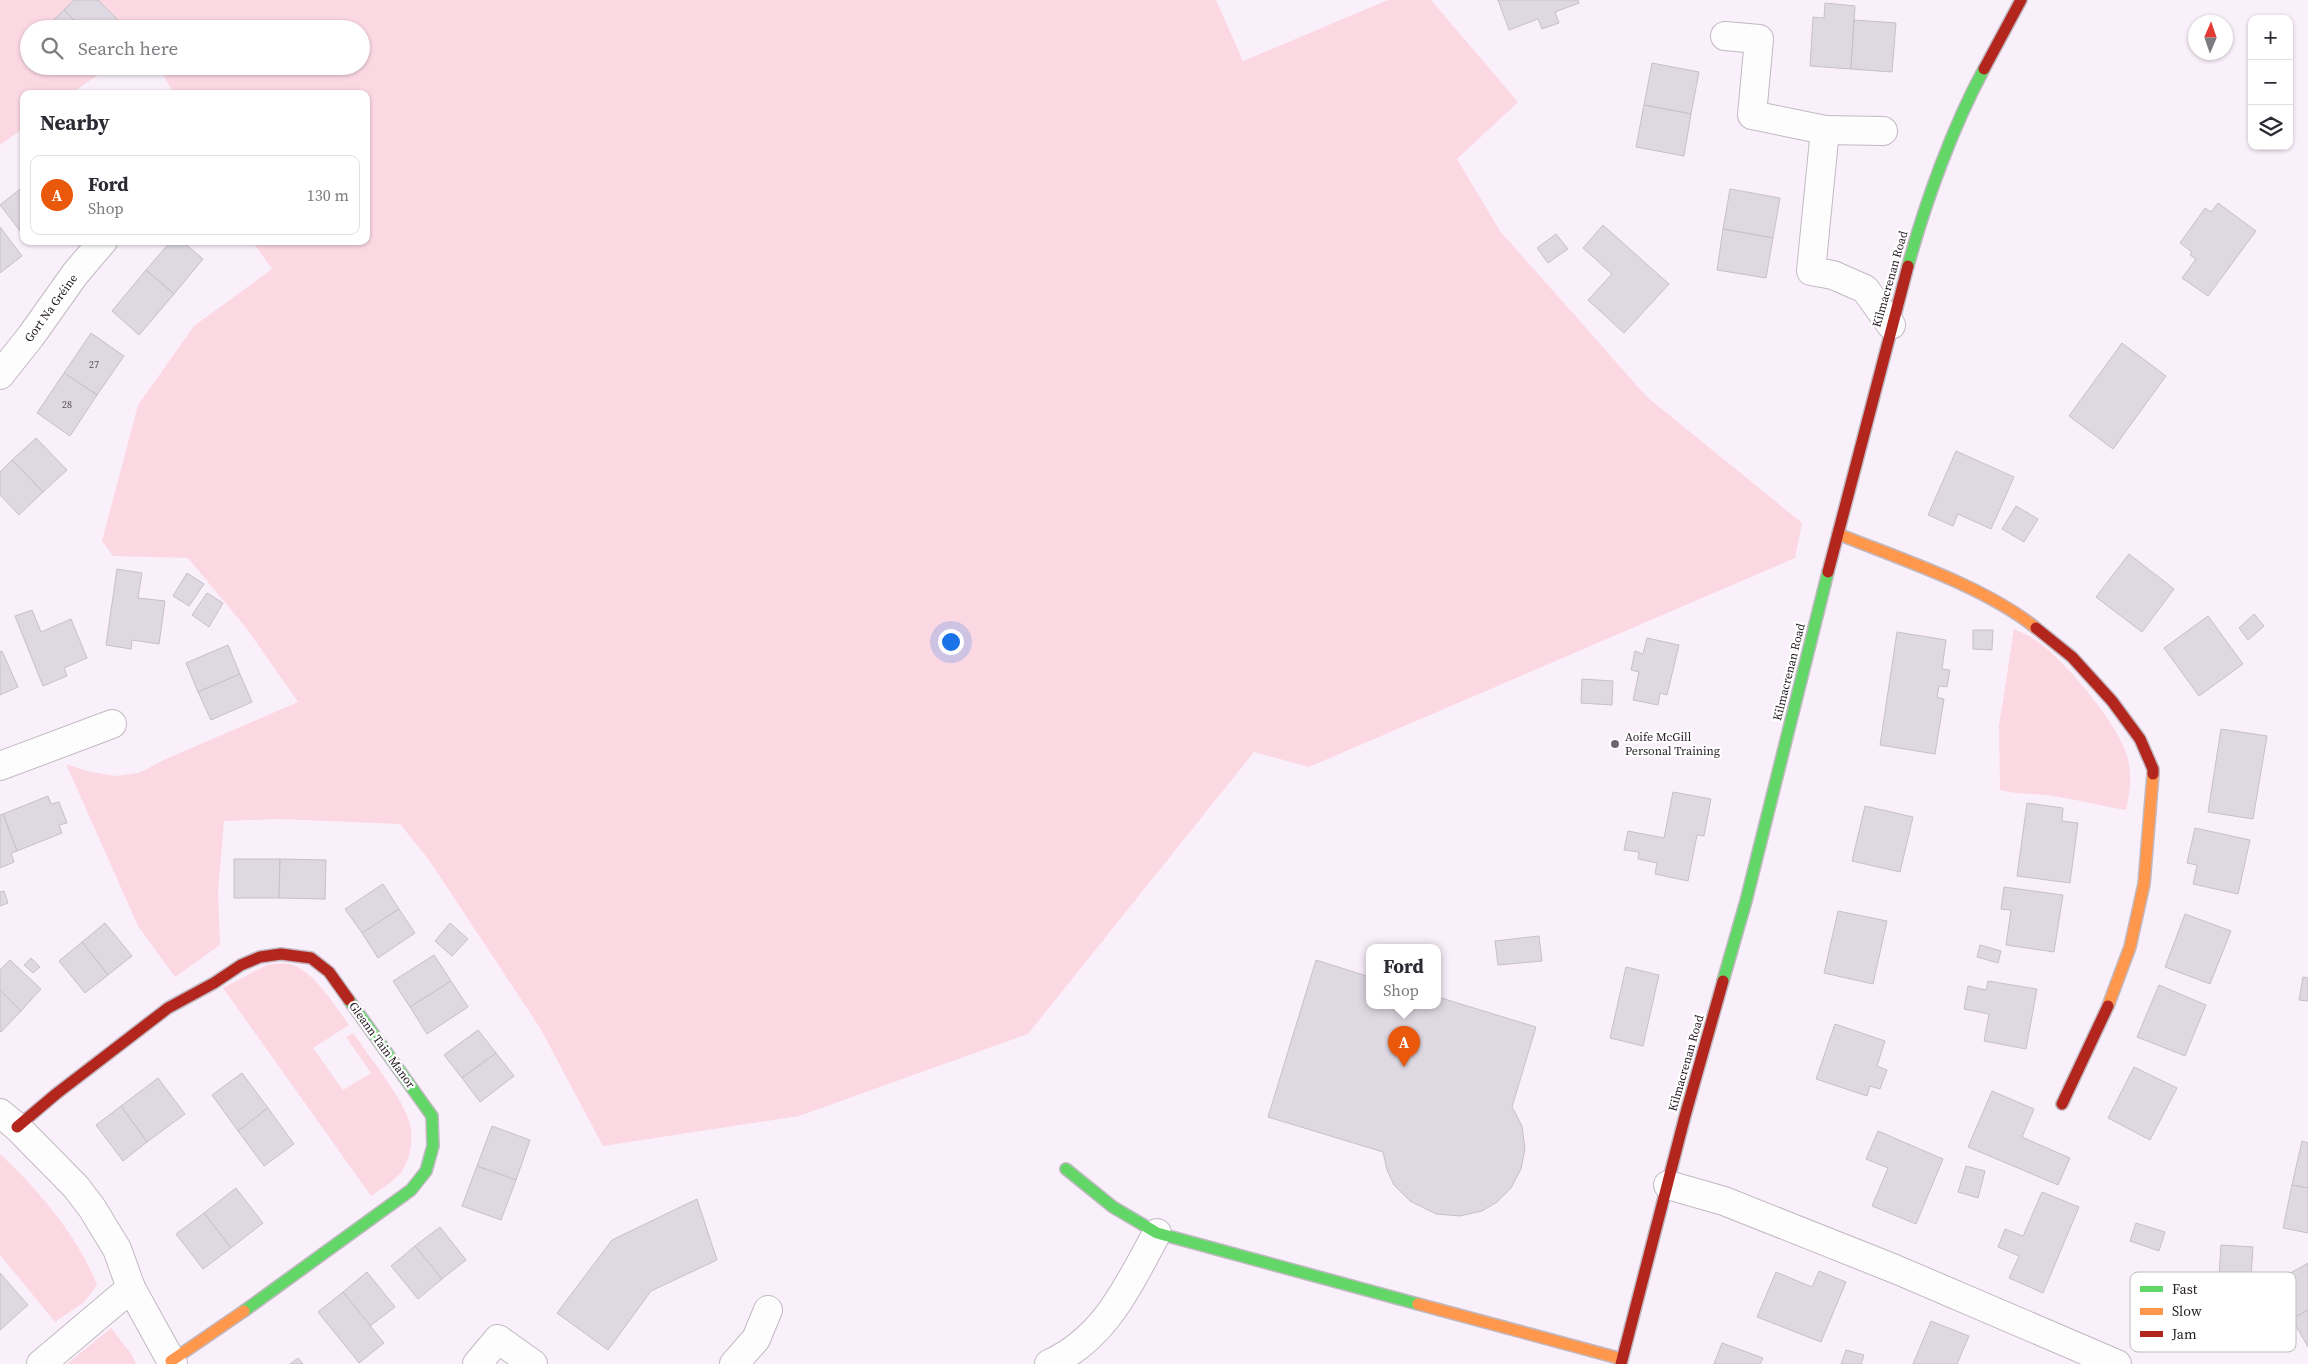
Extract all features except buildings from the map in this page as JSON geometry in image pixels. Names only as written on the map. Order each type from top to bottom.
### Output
[{"type":"street","name":"Kilmacrenan Road","points":[[1621,1361],[1746,901],[1891,325],[1917,232],[1948,150],[1974,89],[2021,0]]},
{"type":"street","points":[[1725,36],[1759,39],[1752,115],[1825,130],[1884,131]]},
{"type":"street","points":[[1825,130],[1810,271],[1833,275],[1865,289],[1891,325]]},
{"type":"street","name":"Gort Na Gréine","points":[[0,375],[31,336],[75,274],[100,245]]},
{"type":"street","points":[[1838,534],[1952,580],[2020,615],[2072,657],[2112,701],[2140,739],[2153,769],[2144,884],[2130,947],[2104,1018],[2062,1104]]},
{"type":"street","points":[[0,766],[112,724]]},
{"type":"street","name":"Gleann Tain Manor","points":[[281,954],[311,958],[329,972],[432,1116],[433,1146],[426,1171],[411,1190],[287,1282],[172,1362],[131,1288],[117,1249],[92,1208],[76,1187],[9,1120],[56,1094],[168,1008],[214,983],[241,965],[260,957],[281,954]]},
{"type":"street","points":[[1066,1169],[1113,1207],[1157,1233],[1621,1361]]},
{"type":"street","points":[[1668,1185],[1724,1201],[1886,1265],[2117,1364]]},
{"type":"street","points":[[1049,1364],[1089,1338],[1114,1310],[1157,1233]]},
{"type":"street","points":[[41,1364],[131,1288]]},
{"type":"street","points":[[734,1364],[756,1339],[768,1310]]},
{"type":"street","points":[[477,1364],[498,1339],[533,1364]]},
{"type":"shaded area","points":[[0,0],[1216,0],[1243,61],[1388,0],[1431,0],[1518,102],[1457,159],[1500,231],[1647,397],[1802,523],[1795,558],[1309,767],[1254,752],[1028,1034],[799,1116],[603,1146],[540,1028],[429,860],[400,824],[278,819],[224,821],[218,892],[220,945],[175,977],[138,926],[66,764],[90,772],[116,776],[139,773],[166,759],[298,702],[247,629],[188,558],[113,556],[102,541],[138,405],[194,326],[272,269],[255,245],[370,245],[370,90],[172,90],[163,75],[370,75],[370,20],[20,20],[20,75],[97,75],[77,90],[20,90],[20,131],[0,145]]},
{"type":"shaded area","points":[[2014,629],[2043,646],[2070,671],[2096,702],[2118,735],[2130,770],[2126,810],[2054,796],[2000,790],[1999,726]]},
{"type":"shaded area","points":[[269,964],[289,964],[307,973],[323,989],[349,1025],[313,1048],[343,1090],[371,1073],[346,1037],[353,1033],[385,1078],[407,1115],[411,1129],[411,1140],[409,1156],[405,1166],[395,1179],[371,1196],[223,988]]},
{"type":"shaded area","points":[[0,1154],[28,1182],[56,1215],[79,1249],[97,1285],[84,1302],[55,1322],[0,1255]]},
{"type":"shaded area","points":[[111,1328],[132,1355],[136,1364],[67,1364]]},
{"type":"traffic: fast","points":[[1908,266],[1941,165],[1961,115],[1984,69]]},
{"type":"traffic: fast","points":[[1723,981],[1746,901],[1828,572]]},
{"type":"traffic: fast","points":[[244,1311],[411,1190],[426,1171],[433,1146],[432,1116],[349,1000]]},
{"type":"traffic: fast","points":[[1066,1169],[1113,1207],[1157,1233],[1418,1304]]},
{"type":"traffic: slow","points":[[1838,534],[1967,586],[1992,599],[2036,628]]},
{"type":"traffic: slow","points":[[2108,1006],[2130,947],[2144,884],[2153,774]]},
{"type":"traffic: slow","points":[[1418,1304],[1622,1359]]},
{"type":"traffic: slow","points":[[171,1361],[244,1311]]},
{"type":"traffic: jam","points":[[1984,69],[2021,0]]},
{"type":"traffic: jam","points":[[1828,572],[1908,266]]},
{"type":"traffic: jam","points":[[2036,628],[2072,657],[2112,701],[2140,739],[2153,769],[2153,774]]},
{"type":"traffic: jam","points":[[17,1127],[56,1094],[168,1008],[214,983],[241,965],[260,957],[281,954],[311,958],[329,972],[349,1000]]},
{"type":"traffic: jam","points":[[1621,1364],[1685,1116],[1723,981]]},
{"type":"traffic: jam","points":[[2062,1104],[2108,1006]]},
{"type":"place","name":"Aoife McGill Personal Training","points":[[1615,744]]},
{"type":"place","name":"Ford","points":[[1404,1067]]}]
